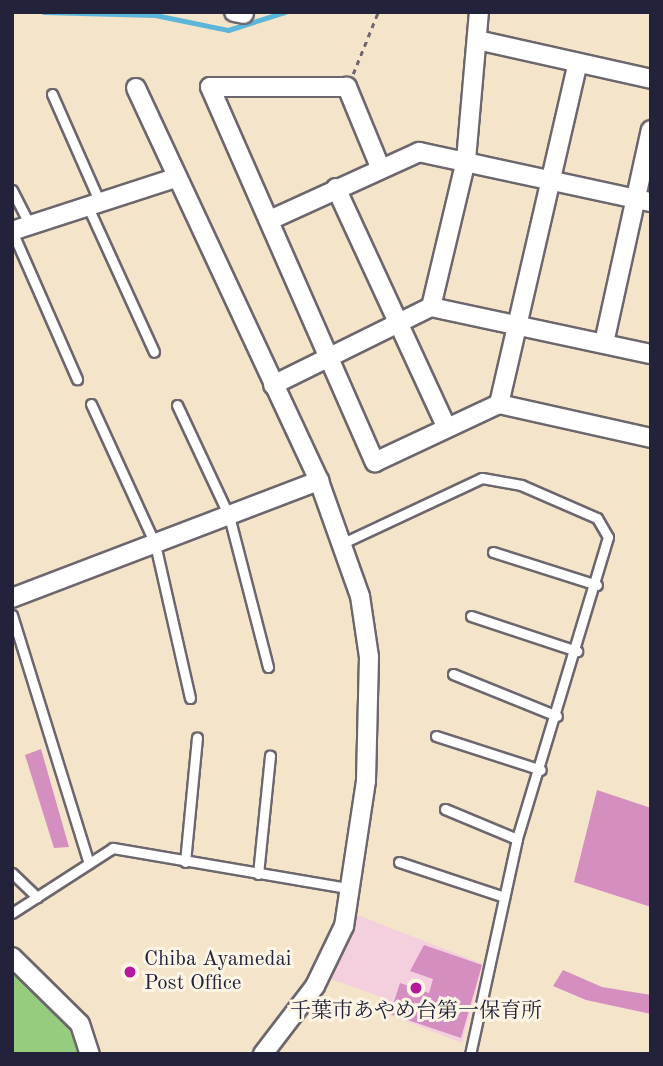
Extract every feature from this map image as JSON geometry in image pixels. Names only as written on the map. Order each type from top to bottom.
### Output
[{"type":"street","points":[[431,307],[466,160],[479,12]]},
{"type":"street","points":[[477,40],[651,79]]},
{"type":"street","points":[[499,404],[578,63]]},
{"type":"street","points":[[380,167],[347,87],[210,87],[374,462],[499,404],[651,438]]},
{"type":"street","points":[[136,88],[175,178],[319,481],[344,542],[369,657],[366,781],[352,889],[344,926],[315,986],[262,1054]]},
{"type":"street","points":[[604,343],[643,200],[651,130]]},
{"type":"street","points":[[270,220],[380,167],[419,152],[643,200]]},
{"type":"street","points":[[12,231],[175,178]]},
{"type":"street","points":[[336,188],[401,321],[447,428]]},
{"type":"street","points":[[273,385],[431,307],[651,354]]},
{"type":"street","points":[[12,598],[319,481]]},
{"type":"street","points":[[12,957],[80,1024],[90,1054]]},
{"type":"lane","points":[[52,94],[154,352]]},
{"type":"lane","points":[[12,190],[30,225]]},
{"type":"lane","points":[[12,231],[77,379]]},
{"type":"lane","points":[[91,404],[155,544],[190,698]]},
{"type":"lane","points":[[177,405],[229,516],[268,667]]},
{"type":"lane","points":[[344,542],[464,485],[502,480],[597,518],[608,537],[597,585],[517,839],[470,1054]]},
{"type":"lane","points":[[493,552],[597,585]]},
{"type":"lane","points":[[12,615],[89,863]]},
{"type":"lane","points":[[471,616],[577,650]]},
{"type":"lane","points":[[453,674],[557,716]]},
{"type":"lane","points":[[436,736],[541,769]]},
{"type":"lane","points":[[185,862],[197,738]]},
{"type":"lane","points":[[258,874],[270,756]]},
{"type":"lane","points":[[445,809],[517,839]]},
{"type":"lane","points":[[12,913],[113,848],[352,889]]},
{"type":"lane","points":[[399,862],[504,897]]},
{"type":"lane","points":[[12,873],[37,897]]},
{"type":"path","points":[[347,87],[378,12]]},
{"type":"shaded area","name":"千葉市あやめ台第一保育所","points":[[355,914],[483,964],[462,1043],[380,1011],[384,998],[328,978]]},
{"type":"green space","points":[[12,973],[63,1018],[83,1054],[12,1054]]},
{"type":"building","points":[[41,749],[69,847],[54,848],[25,755]]},
{"type":"building","points":[[597,790],[651,808],[651,907],[574,882]]},
{"type":"building","points":[[424,945],[482,965],[461,1038],[390,1014],[400,983],[429,993],[433,979],[410,971]]},
{"type":"building","points":[[563,970],[602,987],[651,995],[651,1014],[586,1000],[553,986]]},
{"type":"waterway","points":[[44,12],[155,15],[228,30],[285,12]]},
{"type":"place","name":"Chiba Ayamedai Post Office","points":[[130,972]]},
{"type":"place","name":"千葉市あやめ台第一保育所","points":[[416,988]]}]
